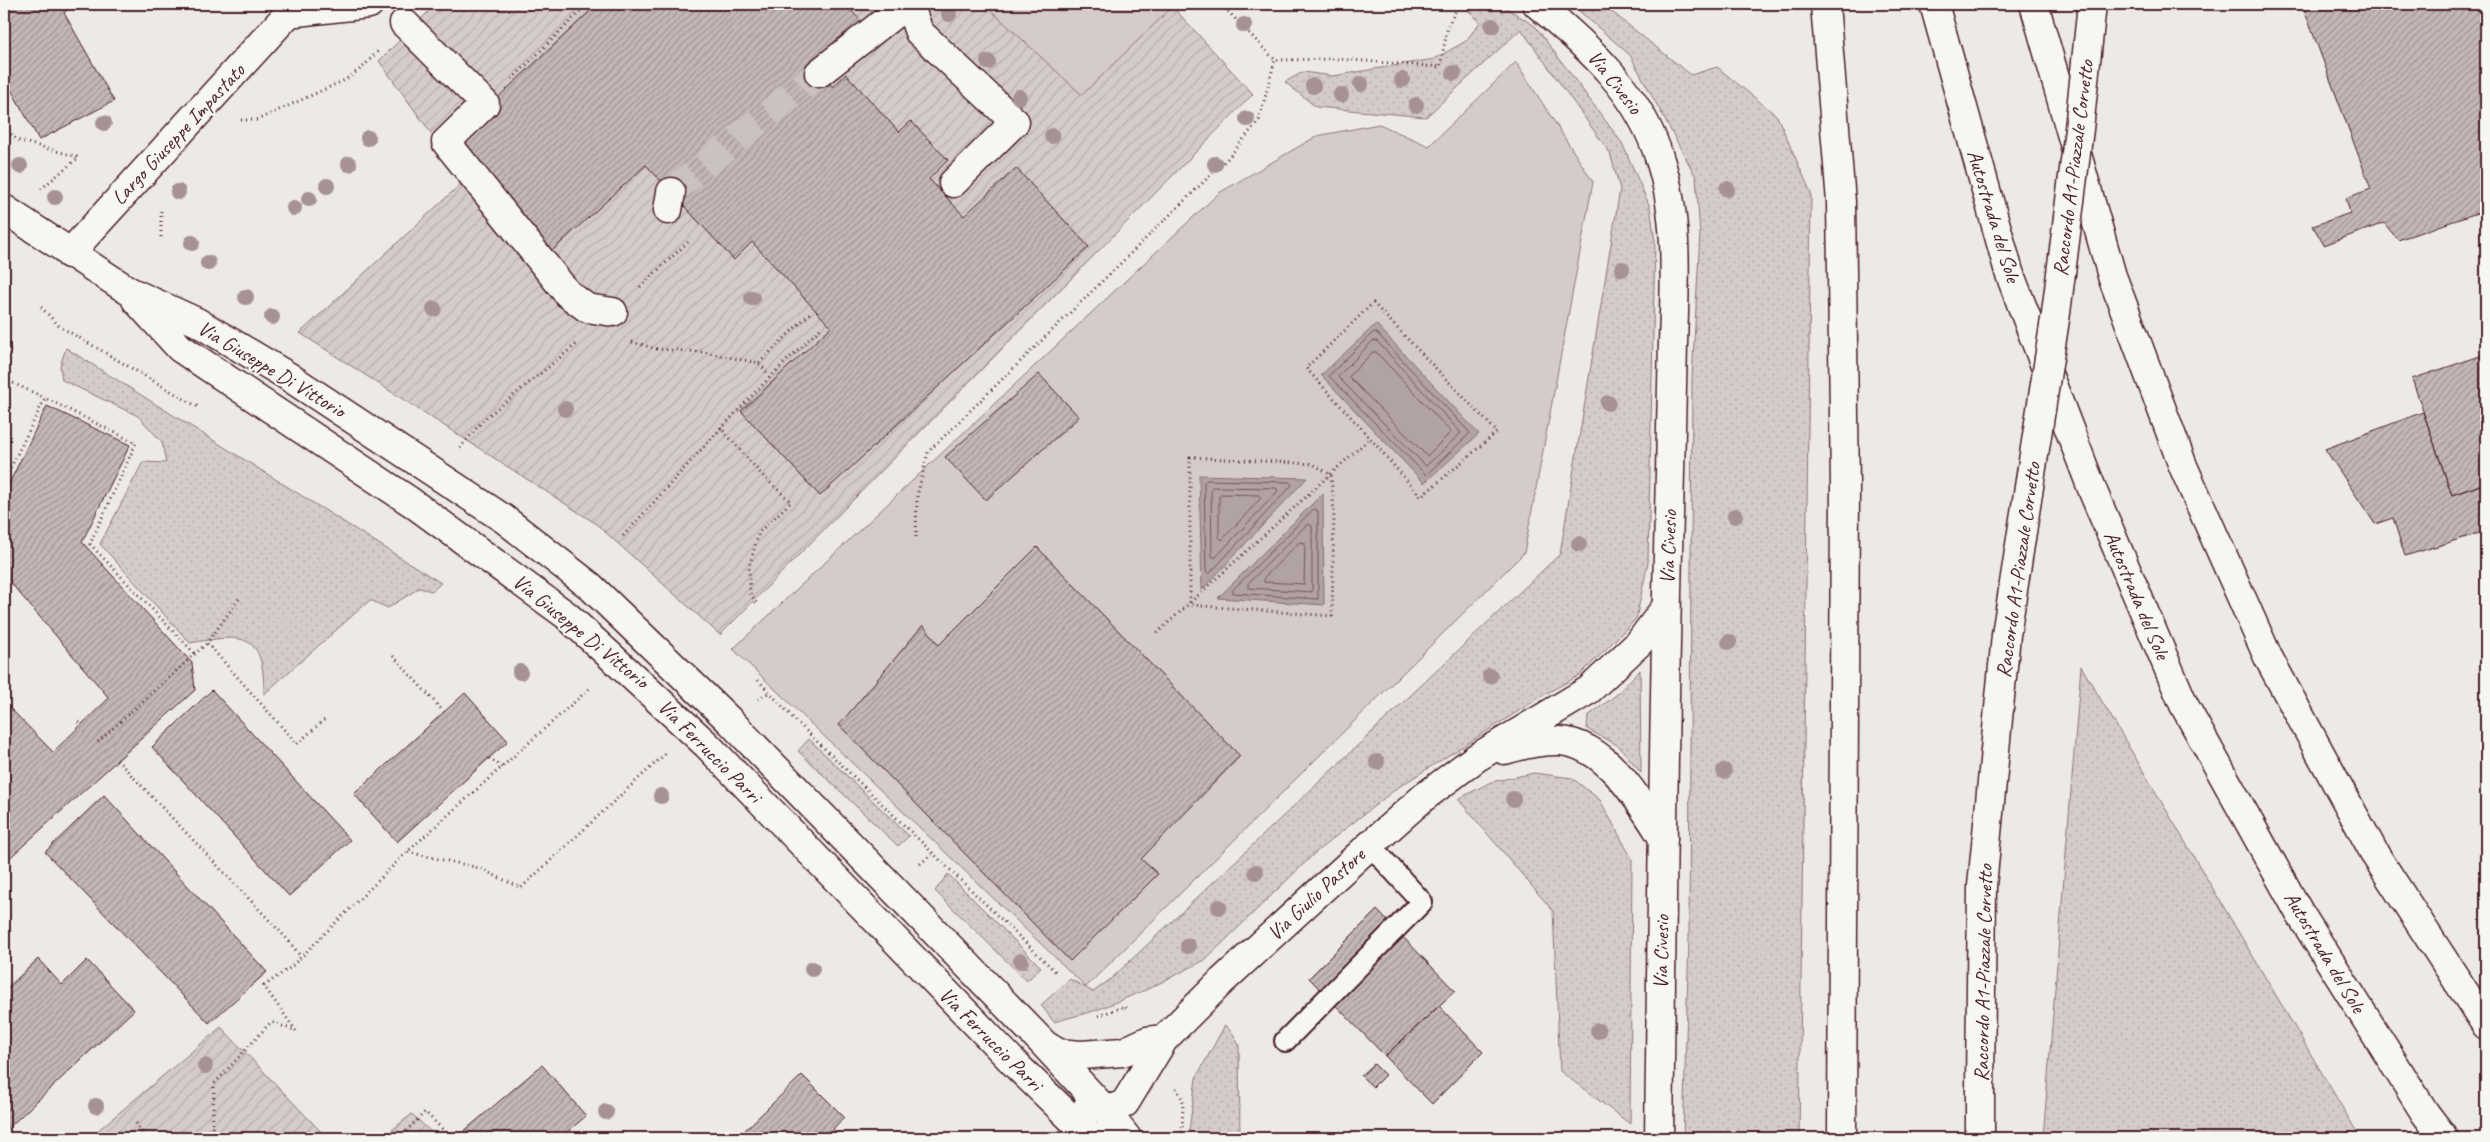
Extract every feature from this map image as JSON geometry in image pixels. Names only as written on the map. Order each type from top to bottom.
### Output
[{"type":"main road","name":"Largo Giuseppe Impastato","points":[[69,254],[292,8],[369,4]]},
{"type":"main road","points":[[819,73],[908,4],[919,32],[1016,122],[954,183]]},
{"type":"main road","name":"Via Civesio","points":[[1537,4],[1581,40],[1620,83],[1646,126],[1660,160],[1668,198],[1675,273],[1666,607],[1659,1138]]},
{"type":"main road","points":[[1825,4],[1841,202],[1845,486],[1842,1138]]},
{"type":"main road","name":"Autostrada del Sole","points":[[1934,4],[2009,272],[2094,494],[2184,705],[2299,912],[2424,1114],[2444,1138]]},
{"type":"main road","points":[[2034,4],[2112,276],[2184,466],[2252,621],[2268,657],[2376,856],[2486,1025]]},
{"type":"main road","name":"Raccordo A1-Piazzale Corvetto","points":[[1980,1138],[1982,886],[2006,635],[2056,313],[2079,129],[2092,4]]},
{"type":"main road","points":[[404,23],[485,104],[446,142],[568,294],[587,308],[609,316]]},
{"type":"main road","name":"Via Giuseppe Di Vittorio","points":[[4,209],[128,292],[197,322],[286,374],[504,519],[590,586],[661,654],[660,667],[651,692],[566,615],[488,557],[411,502],[180,348],[128,292]]},
{"type":"main road","name":"Via Giulio Pastore","points":[[1090,1114],[1116,1109],[1125,1103],[1164,1040],[1222,981],[1424,797],[1476,758],[1589,690],[1639,644],[1666,607]]},
{"type":"main road","name":"Via Ferruccio Parri","points":[[661,654],[1044,1044],[1090,1114]]},
{"type":"main road","name":"Via Ferruccio Parri","points":[[651,692],[668,689],[682,694],[811,831],[828,843],[866,861]]},
{"type":"main road","name":"Via Ferruccio Parri","points":[[651,692],[706,745],[840,884],[862,891],[882,904],[909,929],[1056,1082],[1090,1114],[1127,1138]]},
{"type":"main road","name":"Via Giulio Pastore","points":[[1476,758],[1533,742],[1562,742],[1587,750],[1610,766],[1632,791],[1663,838]]},
{"type":"main road","points":[[1090,1114],[1106,1067],[1122,1052],[1147,1041],[1164,1040]]},
{"type":"main road","points":[[1044,1044],[1058,1052],[1081,1055],[1122,1052]]},
{"type":"lane","points":[[1285,1041],[1422,902],[1370,845]]},
{"type":"path","points":[[485,104],[588,4]]},
{"type":"path","points":[[1221,4],[1275,60],[1339,59],[1440,67],[1448,26],[1459,4]]},
{"type":"path","points":[[237,120],[257,120],[345,80],[362,68],[404,23]]},
{"type":"path","points":[[916,537],[916,496],[928,452],[1230,156],[1259,120],[1275,60]]},
{"type":"path","points":[[4,127],[17,140],[79,157]]},
{"type":"path","points":[[161,206],[161,237]]},
{"type":"path","points":[[458,451],[483,420],[609,316],[689,241]]},
{"type":"path","points":[[1373,303],[1497,432],[1421,497],[1370,438],[1306,368],[1373,303]]},
{"type":"path","points":[[41,308],[59,326],[204,410]]},
{"type":"path","points":[[759,363],[810,313]]},
{"type":"path","points":[[609,316],[633,342],[657,349],[703,352],[759,363],[769,375]]},
{"type":"path","points":[[623,536],[769,375],[822,326]]},
{"type":"path","points":[[4,343],[11,347],[4,363]]},
{"type":"path","points":[[4,379],[136,443],[90,544],[195,654]]},
{"type":"path","points":[[4,481],[45,398]]},
{"type":"path","points":[[720,427],[762,475],[791,502],[759,532],[750,567],[750,593],[758,605]]},
{"type":"path","points":[[1158,633],[1370,438]]},
{"type":"path","points":[[1190,605],[1190,457],[1313,464],[1331,475]]},
{"type":"path","points":[[1190,605],[1332,616],[1334,512],[1331,475]]},
{"type":"path","points":[[98,742],[206,643],[239,599]]},
{"type":"path","points":[[206,643],[297,744],[324,720]]},
{"type":"path","points":[[393,656],[444,712]]},
{"type":"path","points":[[758,680],[796,721],[1056,972]]},
{"type":"path","points":[[212,1138],[214,1084],[271,1022],[296,1031],[264,986],[301,957],[408,852],[593,685]]},
{"type":"path","points":[[660,747],[673,758]]},
{"type":"path","points":[[408,852],[479,868],[521,888],[666,754]]},
{"type":"path","points":[[489,758],[502,767]]},
{"type":"path","points":[[117,760],[289,941],[301,957]]},
{"type":"path","points":[[399,1138],[425,1112],[447,1134]]},
{"type":"path","points":[[136,1123],[145,1138]]},
{"type":"path","points":[[222,1138],[228,1136],[233,1138]]},
{"type":"shaded area","points":[[436,4],[1170,4],[1253,94],[720,635],[595,523],[300,333],[465,180],[379,61]]},
{"type":"shaded area","points":[[984,4],[1162,4],[1169,10],[1082,95]]},
{"type":"shaded area","points":[[1466,4],[1500,4],[1535,26],[1622,143],[1650,207],[1655,241],[1648,563],[1636,619],[1580,675],[1547,693],[1397,788],[1316,852],[1205,960],[1148,989],[1097,1010],[1054,1022],[1041,1005],[1070,979],[1093,992],[1111,979],[1560,554],[1620,189],[1610,153],[1521,29],[1426,117],[1316,107],[1285,82],[1303,72],[1333,76],[1434,59],[1466,41],[1480,22],[1465,7]]},
{"type":"shaded area","points":[[1571,4],[1602,4],[1691,75],[1717,67],[1777,116],[1811,193],[1799,1138],[1683,1138],[1689,938],[1692,379],[1700,234],[1696,177],[1630,55]]},
{"type":"shaded area","points":[[1516,62],[1593,182],[1524,553],[1086,987],[733,649],[1219,193],[1317,136],[1379,124],[1429,146]]},
{"type":"shaded area","points":[[66,348],[441,583],[432,591],[419,588],[388,608],[370,600],[264,694],[263,673],[260,658],[255,648],[247,642],[224,638],[190,643],[100,544],[143,462],[166,463],[162,442],[138,416],[62,380],[60,366]]},
{"type":"shaded area","points":[[2081,666],[2358,1134],[2362,1138],[2043,1138]]},
{"type":"shaded area","points":[[1640,670],[1641,773],[1619,746],[1587,729],[1588,716],[1615,696]]},
{"type":"shaded area","points":[[809,739],[909,836],[898,846],[798,751]]},
{"type":"shaded area","points":[[1534,773],[1572,778],[1600,800],[1632,859],[1630,1124],[1560,1071],[1553,911],[1458,799],[1491,782]]},
{"type":"shaded area","points":[[948,874],[1041,967],[1027,981],[935,891]]},
{"type":"shaded area","points":[[1225,1025],[1234,1035],[1239,1046],[1240,1138],[1188,1138],[1196,1078]]},
{"type":"shaded area","points":[[221,1027],[327,1138],[89,1138]]},
{"type":"shaded area","points":[[412,1114],[434,1135],[430,1138],[382,1138]]},
{"type":"water","points":[[1376,324],[1479,434],[1424,483],[1321,375]]},
{"type":"water","points":[[1199,475],[1307,478],[1202,590]]},
{"type":"water","points":[[1323,493],[1324,605],[1218,598]]},
{"type":"building","points":[[4,4],[73,4],[64,13],[114,101],[39,140],[4,77]]},
{"type":"building","points":[[598,4],[845,4],[862,22],[813,67],[833,87],[846,74],[899,132],[911,121],[948,160],[929,179],[964,216],[1016,168],[1089,247],[820,496],[741,411],[831,327],[752,242],[734,260],[646,165],[552,251],[450,142]]},
{"type":"building","points":[[2302,4],[2486,4],[2486,210],[2398,240],[2384,223],[2324,245],[2313,226],[2350,213],[2346,198],[2371,189]]},
{"type":"building","points":[[2486,354],[2486,483],[2452,495],[2412,379]]},
{"type":"building","points":[[1039,374],[1079,417],[986,500],[945,457]]},
{"type":"building","points":[[47,406],[130,445],[82,542],[192,663],[195,690],[4,863],[4,702],[53,752],[109,698],[4,575],[4,494]]},
{"type":"building","points":[[2423,412],[2452,495],[2486,483],[2486,531],[2405,556],[2393,518],[2375,524],[2325,449]]},
{"type":"building","points":[[1037,547],[1240,756],[1141,859],[1158,874],[1070,961],[839,725],[923,625],[939,645]]},
{"type":"building","points":[[212,690],[350,840],[289,896],[152,747]]},
{"type":"building","points":[[465,693],[508,741],[397,842],[354,794]]},
{"type":"building","points":[[104,795],[267,972],[209,1023],[45,852]]},
{"type":"building","points":[[1377,910],[1455,991],[1385,1056],[1309,978]]},
{"type":"building","points":[[38,959],[62,985],[87,960],[134,1010],[4,1132],[4,991]]},
{"type":"building","points":[[1439,1006],[1483,1052],[1432,1104],[1385,1056]]},
{"type":"building","points":[[1374,1064],[1385,1075],[1373,1087],[1361,1076]]},
{"type":"building","points":[[542,1065],[586,1116],[560,1138],[456,1138]]},
{"type":"building","points":[[802,1075],[844,1117],[833,1129],[843,1138],[737,1138]]},
{"type":"tunnel","points":[[671,192],[819,73]]}]
